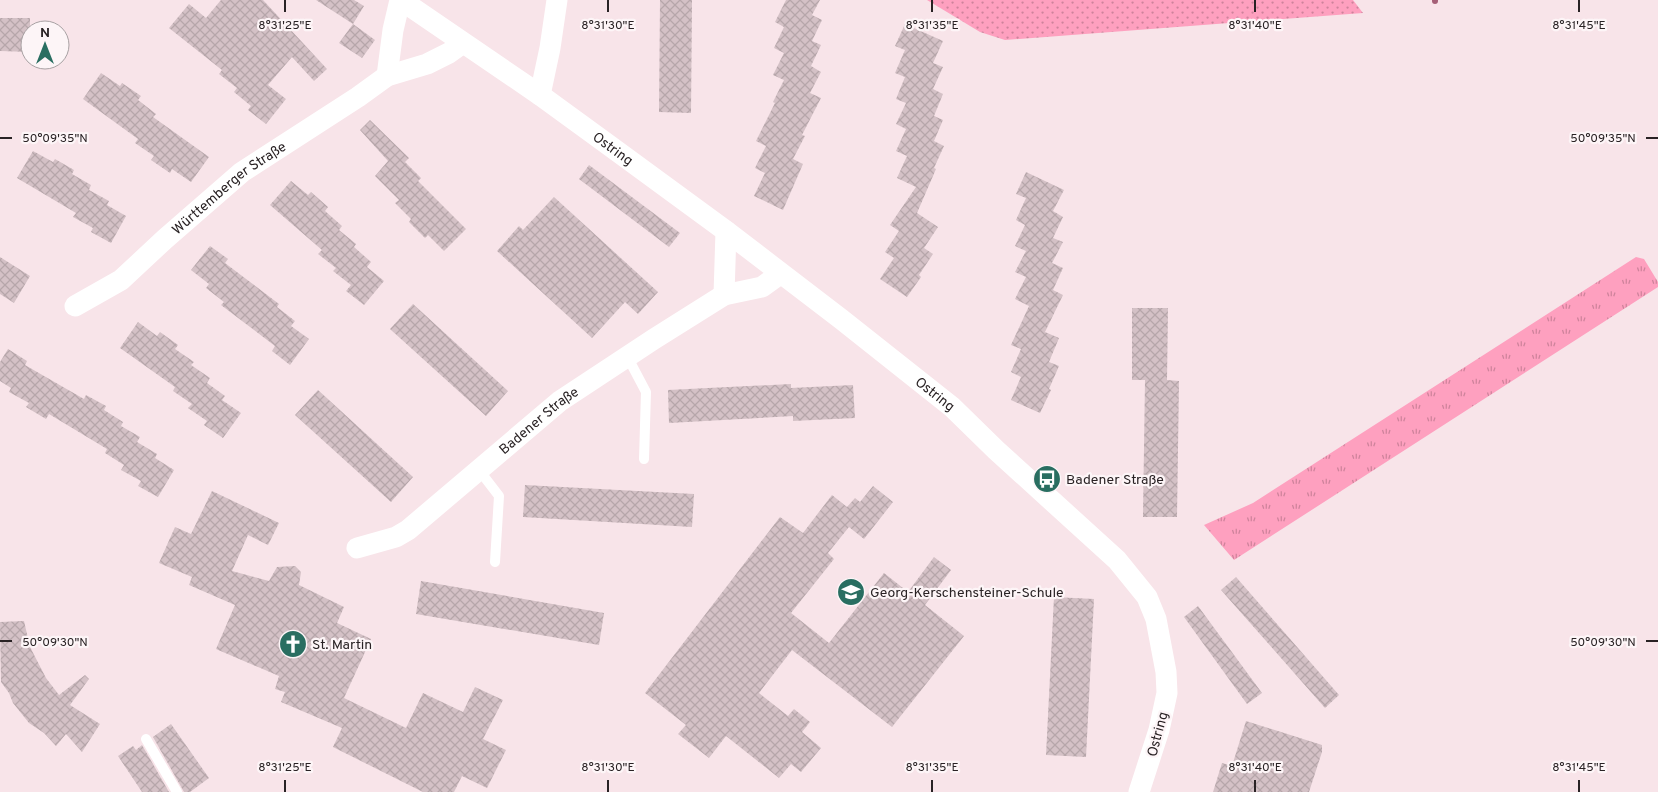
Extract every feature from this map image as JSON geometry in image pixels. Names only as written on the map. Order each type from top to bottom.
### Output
[{"type":"street","name":"Ostring","points":[[400,0],[540,96],[726,231],[841,319],[952,407],[996,450],[1117,560],[1147,597],[1156,619],[1166,672],[1167,693],[1159,730],[1139,792]]},
{"type":"street","points":[[387,76],[393,30],[400,0]]},
{"type":"street","points":[[540,96],[557,0]]},
{"type":"street","name":"Württemberger Straße","points":[[75,306],[122,280],[165,239],[242,172],[358,97],[387,76],[427,64],[449,53],[463,43]]},
{"type":"street","points":[[724,295],[726,231]]},
{"type":"street","name":"Badener Straße","points":[[357,548],[396,538],[408,530],[560,401],[627,356],[724,295],[762,287],[780,274]]},
{"type":"lane","points":[[627,356],[646,392],[644,459]]},
{"type":"lane","points":[[479,470],[499,496],[495,562]]},
{"type":"lane","points":[[146,739],[177,792]]},
{"type":"green space","points":[[927,0],[1353,0],[1363,13],[1005,40],[980,32]]},
{"type":"green space","points":[[1636,257],[1644,259],[1658,282],[1658,287],[1234,560],[1204,525],[1253,503]]},
{"type":"building","points":[[221,0],[263,0],[327,69],[314,81],[292,57],[268,85],[286,99],[266,124],[248,110],[251,106],[234,92],[237,88],[219,74],[222,70],[169,28],[189,4],[206,18]]},
{"type":"building","points":[[316,0],[354,0],[364,6],[353,24]]},
{"type":"building","points":[[660,0],[692,0],[691,113],[659,112]]},
{"type":"building","points":[[786,0],[820,0],[812,15],[822,20],[812,41],[821,45],[811,66],[821,72],[810,93],[821,98],[802,135],[805,136],[793,159],[803,164],[783,210],[754,196],[765,173],[755,168],[766,146],[756,141],[784,80],[773,75],[784,53],[774,48],[784,27],[775,22]]},
{"type":"building","points":[[0,18],[30,18],[30,20],[20,20],[20,52],[0,51]]},
{"type":"building","points":[[353,24],[375,40],[362,58],[339,43]]},
{"type":"building","points":[[905,24],[943,41],[933,63],[943,67],[933,89],[943,94],[934,116],[943,120],[934,141],[944,146],[917,213],[938,227],[924,248],[933,254],[919,275],[921,277],[907,297],[880,279],[894,258],[885,252],[899,231],[890,225],[916,187],[897,178],[907,156],[896,151],[906,129],[896,124],[906,103],[896,99],[905,77],[895,73],[905,50],[895,46]]},
{"type":"building","points":[[101,73],[120,86],[122,83],[141,96],[138,100],[156,114],[153,117],[209,157],[191,182],[172,169],[170,173],[151,160],[154,156],[135,143],[138,139],[83,99]]},
{"type":"building","points":[[370,120],[409,158],[405,162],[421,178],[418,181],[466,229],[444,251],[428,235],[425,238],[409,222],[411,219],[395,203],[399,200],[375,176],[388,161],[360,130]]},
{"type":"building","points":[[33,151],[53,162],[55,159],[74,170],[72,174],[91,185],[89,190],[109,201],[107,205],[126,216],[111,243],[91,232],[93,228],[73,217],[76,213],[17,178]]},
{"type":"building","points":[[589,165],[680,233],[669,247],[579,179]]},
{"type":"building","points":[[1026,172],[1064,190],[1053,211],[1063,217],[1053,238],[1063,242],[1052,263],[1063,268],[1053,290],[1063,295],[1045,332],[1059,338],[1049,362],[1059,366],[1049,389],[1051,390],[1040,413],[1011,400],[1021,377],[1011,372],[1021,349],[1011,345],[1029,306],[1015,299],[1026,277],[1015,272],[1026,251],[1015,246],[1025,225],[1016,220],[1026,198],[1016,194]]},
{"type":"building","points":[[291,181],[308,195],[311,192],[328,207],[325,211],[342,226],[339,230],[356,244],[354,247],[371,262],[367,267],[384,281],[364,305],[346,291],[351,285],[333,271],[336,268],[318,254],[322,250],[270,205]]},
{"type":"building","points":[[554,197],[658,292],[638,314],[625,302],[592,338],[497,251],[519,226],[523,230]]},
{"type":"building","points":[[210,246],[228,259],[225,263],[279,304],[277,307],[295,321],[291,326],[309,339],[290,365],[272,351],[275,346],[221,305],[224,302],[206,288],[209,284],[191,270]]},
{"type":"building","points":[[0,257],[30,276],[14,303],[0,294]]},
{"type":"building","points":[[413,304],[508,391],[486,416],[390,329]]},
{"type":"building","points":[[1132,308],[1168,308],[1167,380],[1179,381],[1177,517],[1143,517],[1145,380],[1132,380]]},
{"type":"building","points":[[138,322],[157,336],[160,332],[178,345],[175,349],[194,362],[191,365],[210,378],[207,383],[225,396],[222,400],[241,413],[223,438],[204,425],[207,421],[188,408],[192,404],[173,391],[175,387],[120,348]]},
{"type":"building","points":[[8,349],[27,361],[25,365],[84,399],[86,395],[106,406],[104,410],[123,422],[121,426],[140,437],[137,442],[157,454],[155,458],[174,470],[158,497],[138,486],[141,481],[121,470],[124,465],[105,453],[107,449],[49,414],[46,419],[26,407],[29,403],[9,392],[11,388],[0,381],[0,362]]},
{"type":"building","points":[[791,384],[791,388],[853,385],[855,418],[793,421],[793,416],[669,423],[668,390]]},
{"type":"building","points":[[318,390],[413,477],[391,502],[295,415]]},
{"type":"building","points":[[525,485],[694,494],[692,527],[523,517]]},
{"type":"building","points":[[873,486],[893,502],[864,539],[849,527],[828,553],[834,559],[791,613],[829,643],[884,573],[908,592],[934,557],[951,570],[925,605],[964,636],[892,727],[792,650],[759,693],[788,716],[794,709],[810,722],[802,732],[821,748],[801,772],[791,764],[779,778],[726,736],[709,758],[678,734],[686,725],[645,693],[780,517],[803,533],[832,495],[847,507],[855,498],[860,502]]},
{"type":"building","points":[[212,491],[279,523],[268,545],[248,535],[232,571],[269,581],[277,567],[295,566],[301,572],[299,585],[344,607],[337,623],[371,639],[344,698],[406,728],[423,693],[463,712],[475,687],[503,700],[483,739],[506,750],[487,788],[462,776],[454,792],[423,792],[333,747],[342,728],[281,702],[285,692],[275,689],[279,676],[216,649],[235,605],[189,585],[192,577],[159,563],[175,527],[191,534]]},
{"type":"building","points":[[1236,577],[1339,695],[1325,708],[1221,590]]},
{"type":"building","points":[[421,581],[604,613],[599,645],[416,614]]},
{"type":"building","points":[[1054,597],[1094,599],[1086,757],[1046,755]]},
{"type":"building","points":[[1198,606],[1262,693],[1247,704],[1184,617]]},
{"type":"building","points":[[24,621],[30,647],[46,678],[59,695],[85,675],[89,679],[70,705],[100,724],[82,752],[66,734],[56,746],[44,733],[29,723],[13,703],[1,682],[0,622]]},
{"type":"building","points":[[1246,721],[1322,745],[1322,752],[1309,792],[1213,792],[1222,763],[1232,766]]},
{"type":"building","points":[[171,724],[209,778],[190,792],[184,792],[153,737]]},
{"type":"building","points":[[142,745],[169,792],[142,792],[118,756],[133,746],[136,750]]},
{"type":"place","name":"Badener Straße","points":[[1047,479]]},
{"type":"place","name":"Georg-Kerschensteiner-Schule","points":[[851,592]]},
{"type":"place","name":"St. Martin","points":[[293,644]]}]
